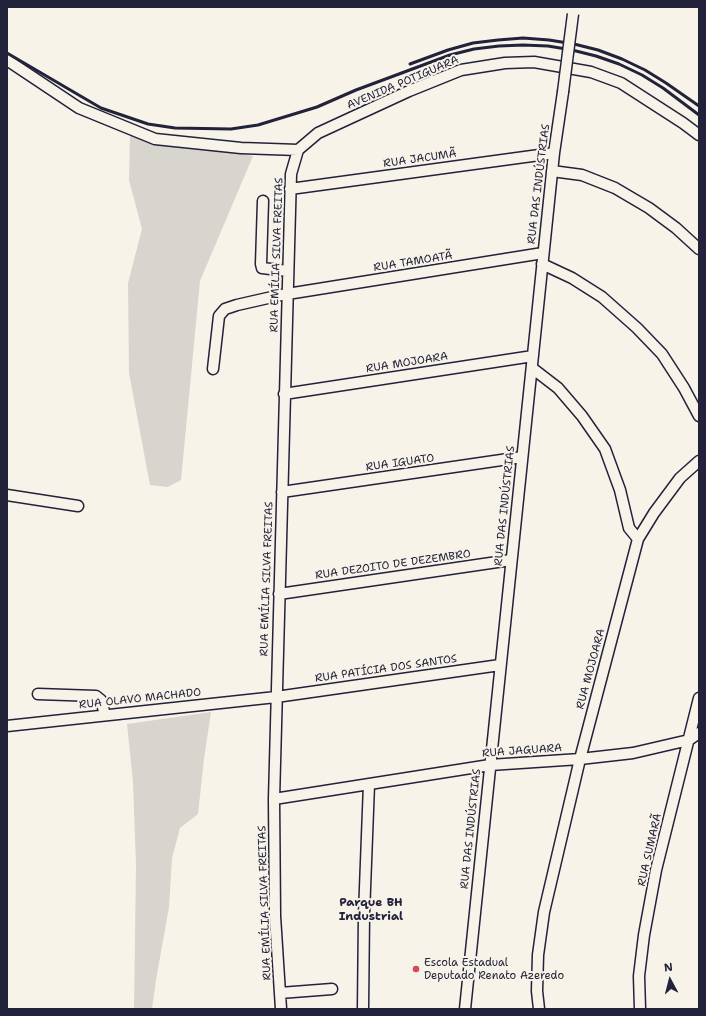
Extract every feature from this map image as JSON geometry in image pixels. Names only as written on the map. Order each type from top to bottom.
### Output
[{"type":"street","name":"RUA DAS INDÚSTRIAS","points":[[465,1009],[543,253],[554,153],[573,11]]},
{"type":"street","points":[[7,60],[79,108],[155,139],[241,148],[298,150]]},
{"type":"street","name":"AVENIDA POTIGUARA","points":[[298,150],[318,133],[409,91],[461,70],[505,63],[534,62],[591,72],[620,83],[683,123],[699,135]]},
{"type":"street","name":"RUA EMÍLIA SILVA FREITAS","points":[[281,1009],[275,916],[274,799],[276,697],[290,189],[291,174],[298,150]]},
{"type":"street","name":"RUA JACUMÃ","points":[[290,189],[554,153]]},
{"type":"street","points":[[552,171],[582,176],[615,188],[654,212],[676,228],[699,248]]},
{"type":"street","points":[[263,201],[262,268],[288,271]]},
{"type":"street","name":"RUA TAMOATÃ","points":[[213,369],[220,316],[225,309],[287,294],[543,253]]},
{"type":"street","points":[[542,264],[572,278],[602,297],[637,328],[662,354],[684,388],[699,416]]},
{"type":"street","name":"RUA MOJOARA","points":[[284,394],[533,356]]},
{"type":"street","points":[[532,368],[558,388],[582,416],[605,449],[620,490],[629,528],[638,540]]},
{"type":"street","name":"RUA IGUATO","points":[[282,492],[522,457]]},
{"type":"street","name":"RUA MOJOARA","points":[[539,1009],[537,990],[538,955],[544,912],[580,759],[638,540],[654,513],[680,478],[699,461]]},
{"type":"street","points":[[7,495],[78,506]]},
{"type":"street","name":"RUA DEZOITO DE DEZEMBRO","points":[[279,594],[511,560]]},
{"type":"street","name":"RUA PATÍCIA DOS SANTOS","points":[[276,697],[500,665]]},
{"type":"street","points":[[38,694],[96,696],[101,700],[105,715]]},
{"type":"street","name":"RUA OLAVO MACHADO","points":[[7,726],[276,697]]},
{"type":"street","name":"RUA SUMARÃ","points":[[640,1009],[639,976],[644,935],[656,870],[699,698]]},
{"type":"street","name":"RUA JAGUARA","points":[[274,799],[490,765],[580,759],[633,753],[689,740],[699,733]]},
{"type":"street","points":[[363,1009],[364,914],[370,784]]},
{"type":"street","points":[[280,993],[332,989]]},
{"type":"shaded area","points":[[130,134],[253,156],[200,281],[181,480],[168,487],[150,485],[129,373],[128,283],[142,229],[129,180]]},
{"type":"shaded area","points":[[211,712],[198,814],[180,828],[172,858],[169,907],[152,1009],[134,1009],[136,865],[133,782],[127,724]]},
{"type":"railway","points":[[410,64],[448,50],[473,43],[523,38],[549,40],[598,50],[622,59],[645,70],[699,106]]},
{"type":"railway","points":[[7,53],[101,108],[148,124],[175,128],[231,129],[258,125],[317,107],[356,90],[450,55],[474,49],[523,45],[548,46],[572,50],[619,64],[642,75],[663,88],[699,115]]},
{"type":"place","name":"Escola Estadual Deputado Renato Azeredo","points":[[416,969]]},
{"type":"district","name":"Parque BH Industrial","points":[[371,910]]}]
